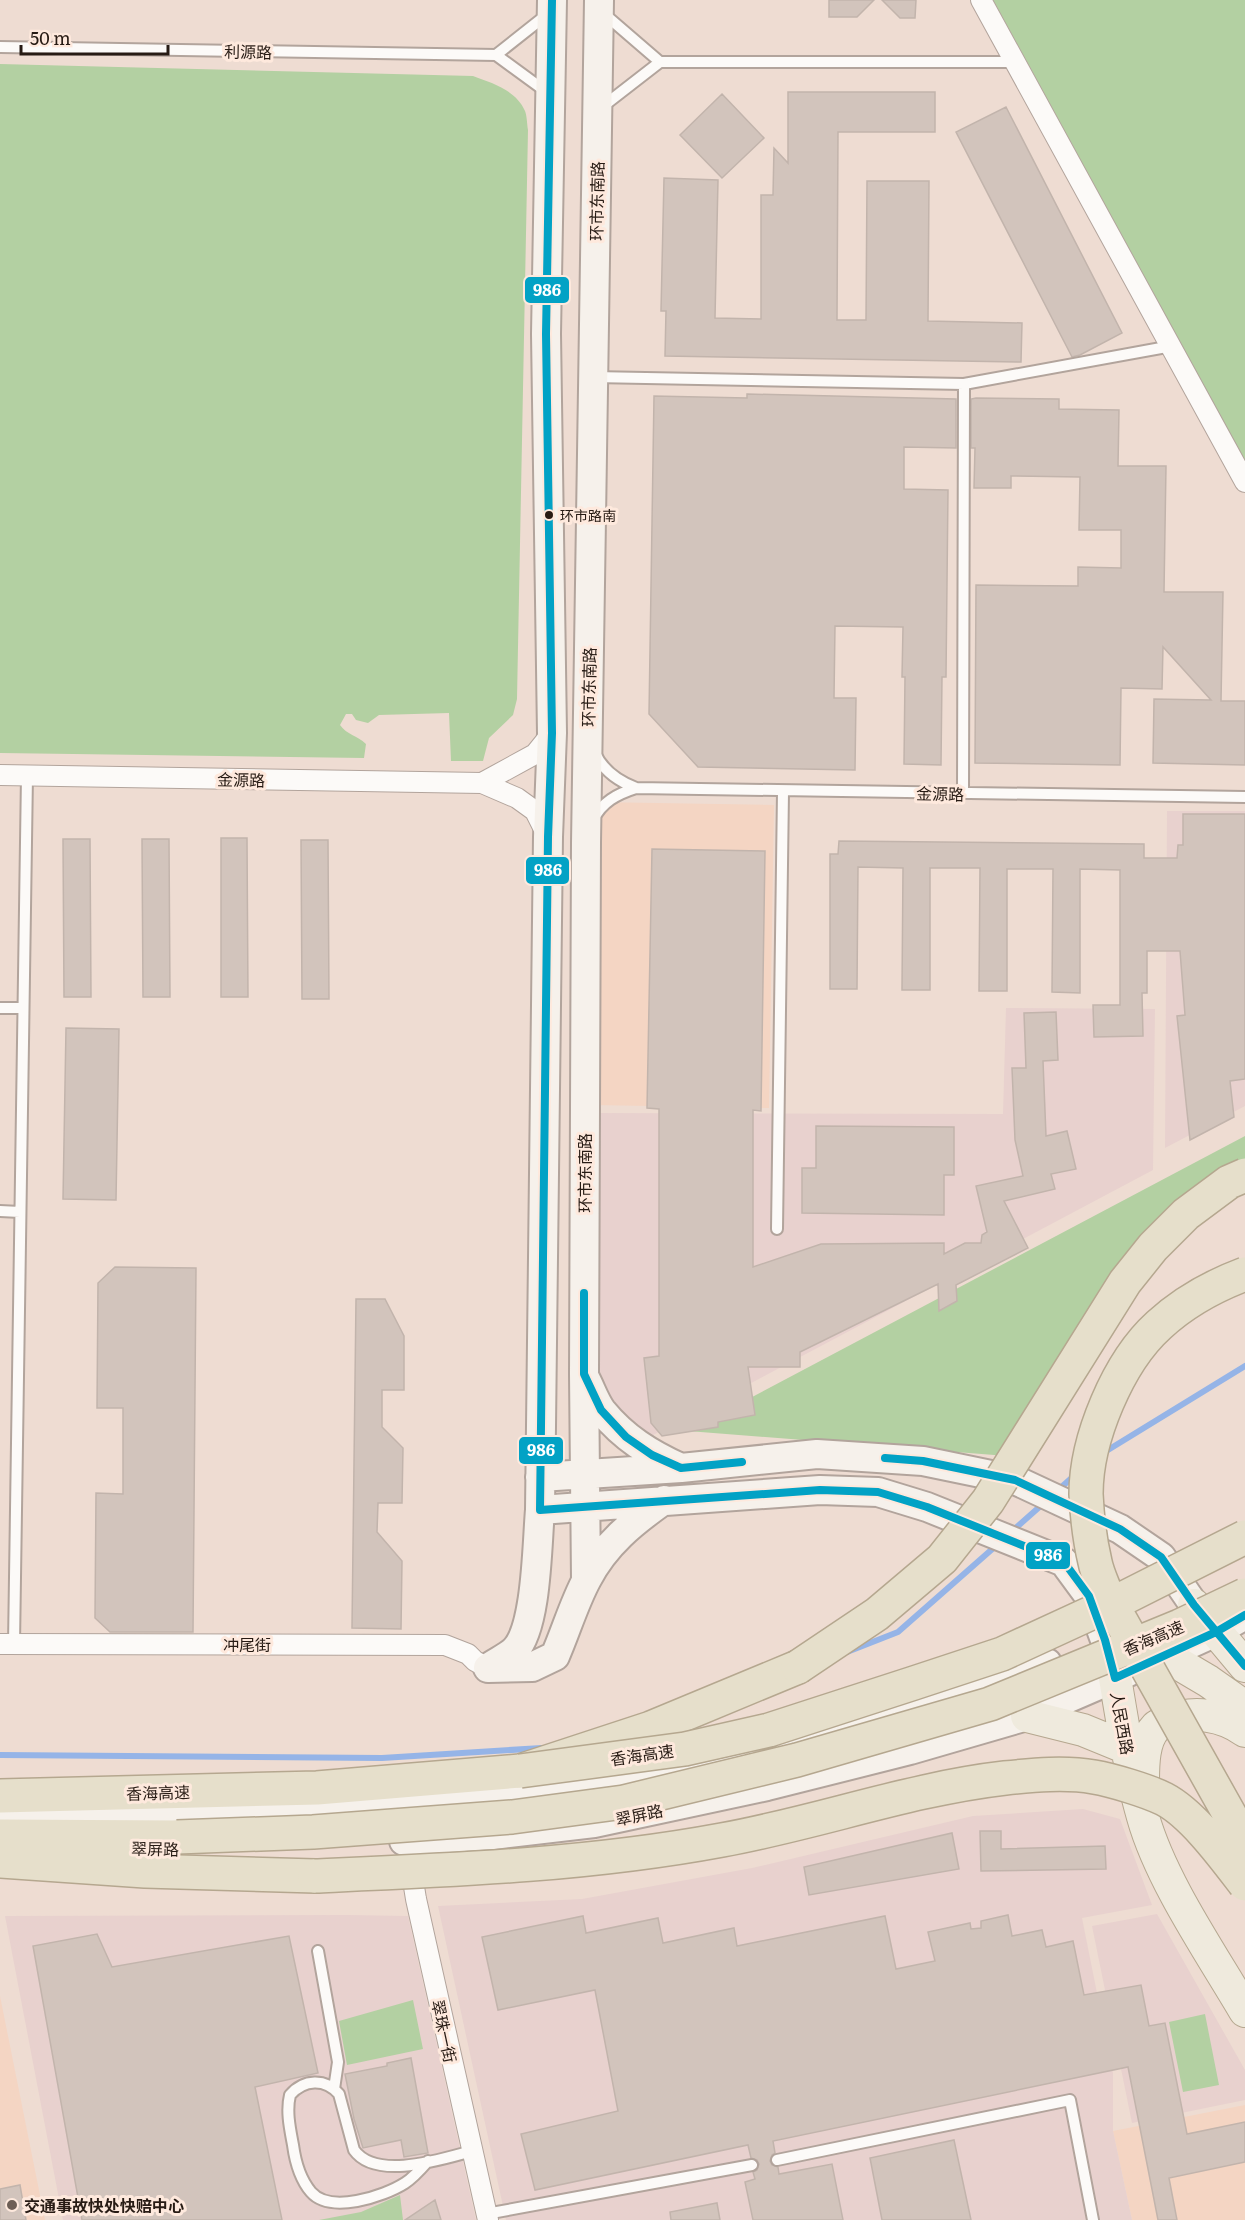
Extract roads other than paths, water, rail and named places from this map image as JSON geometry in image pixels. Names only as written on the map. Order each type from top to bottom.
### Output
[{"type":"highway","points":[[520,1771],[651,1728],[798,1667],[877,1614],[942,1559],[988,1501],[1125,1282],[1153,1248],[1186,1214],[1229,1182],[1245,1175]]},
{"type":"highway","points":[[1245,1274],[1220,1284],[1181,1306],[1157,1327],[1135,1353],[1111,1395],[1098,1426],[1086,1493],[1095,1563],[1107,1596],[1245,1842]]},
{"type":"highway","name":"香海高速","points":[[0,1796],[317,1788],[520,1771],[706,1744],[769,1730],[1002,1654],[1128,1596],[1245,1537]]},
{"type":"highway","name":"香海高速","points":[[0,1836],[177,1837],[313,1832],[512,1817],[624,1802],[797,1760],[990,1704],[1180,1626],[1245,1594]]},
{"type":"highway","points":[[0,1861],[144,1871],[315,1876],[456,1870],[585,1860],[723,1840],[963,1783],[1062,1775],[1094,1777],[1164,1799],[1188,1817],[1245,1884]]},
{"type":"main road","name":"环市东南路","points":[[586,1580],[584,1374],[586,843],[599,4]]},
{"type":"main road","points":[[488,1668],[515,1650],[527,1629],[531,1609],[540,1510],[548,837],[552,733],[546,334],[552,5]]},
{"type":"main road","points":[[584,1374],[601,1410],[626,1437],[652,1455],[681,1468]]},
{"type":"main road","points":[[540,1477],[681,1468],[816,1454],[923,1461],[1014,1480],[1120,1530],[1161,1557],[1194,1605],[1245,1666]]},
{"type":"main road","name":"人民西路","points":[[540,1510],[820,1490],[878,1492],[927,1507],[1064,1562],[1089,1596],[1105,1640],[1115,1678],[1127,1748],[1143,1819],[1164,1871],[1245,2011]]},
{"type":"main road","points":[[488,1668],[532,1667],[555,1656],[586,1580],[600,1557],[637,1519],[664,1500]]},
{"type":"main road","points":[[1194,1605],[1245,1579]]},
{"type":"main road","name":"翠屏路","points":[[0,1817],[232,1813],[394,1802],[524,1790],[662,1772],[861,1724],[1012,1677],[1194,1605]]},
{"type":"main road","name":"翠屏路","points":[[0,1846],[256,1849],[493,1835],[594,1823],[768,1786],[910,1750],[1027,1716],[1216,1632],[1245,1615]]},
{"type":"main road","points":[[1105,1640],[1164,1655],[1208,1681],[1245,1707]]},
{"type":"main road","points":[[1143,1819],[1143,1767],[1148,1740],[1157,1726],[1183,1714],[1209,1715],[1245,1731]]},
{"type":"main road","points":[[1027,1716],[1083,1730],[1127,1748]]},
{"type":"street","points":[[981,0],[1245,482]]},
{"type":"street","points":[[482,783],[535,754],[552,733]]},
{"type":"street","name":"金源路","points":[[0,775],[482,783]]},
{"type":"street","points":[[482,783],[517,798],[535,811],[548,837]]},
{"type":"street","name":"冲尾街","points":[[7,1644],[445,1645],[468,1654],[488,1668]]},
{"type":"street","name":"翠珠一街","points":[[406,1841],[416,1899],[487,2217]]},
{"type":"lane","points":[[599,4],[660,62]]},
{"type":"lane","points":[[550,94],[496,55],[552,5]]},
{"type":"lane","name":"利源路","points":[[0,47],[496,55]]},
{"type":"lane","points":[[597,110],[660,62],[1014,62]]},
{"type":"lane","points":[[593,377],[964,384],[1172,346]]},
{"type":"lane","points":[[963,793],[964,384]]},
{"type":"lane","points":[[588,732],[598,760],[624,783],[636,788]]},
{"type":"lane","points":[[7,1644],[21,1212],[27,775]]},
{"type":"lane","points":[[586,843],[594,817],[603,806],[613,797],[636,788]]},
{"type":"lane","name":"金源路","points":[[636,788],[1245,798]]},
{"type":"lane","points":[[777,1229],[783,792]]},
{"type":"lane","points":[[0,1008],[23,1008]]},
{"type":"lane","points":[[0,1211],[21,1212]]},
{"type":"lane","points":[[318,1952],[338,2062],[334,2089]]},
{"type":"lane","points":[[428,2161],[407,2182],[385,2194],[340,2203],[323,2201],[311,2192],[295,2156],[288,2103],[292,2092],[311,2083],[325,2084],[334,2089],[339,2094],[354,2150],[366,2161],[393,2166],[415,2166],[428,2161],[472,2151]]},
{"type":"lane","points":[[777,2160],[1070,2100],[1093,2220]]},
{"type":"lane","points":[[487,2217],[752,2165]]},
{"type":"waterway","points":[[1103,1453],[1245,1366]]},
{"type":"waterway","points":[[1057,1491],[1076,1474]]},
{"type":"waterway","points":[[1010,1533],[1045,1502]]},
{"type":"waterway","points":[[847,1652],[898,1632],[998,1544]]},
{"type":"waterway","points":[[0,1755],[382,1758],[542,1748]]},
{"type":"place","name":"环市路南","points":[[549,515]]},
{"type":"place","name":"交通事故快处快赔中心","points":[[12,2205]]}]
